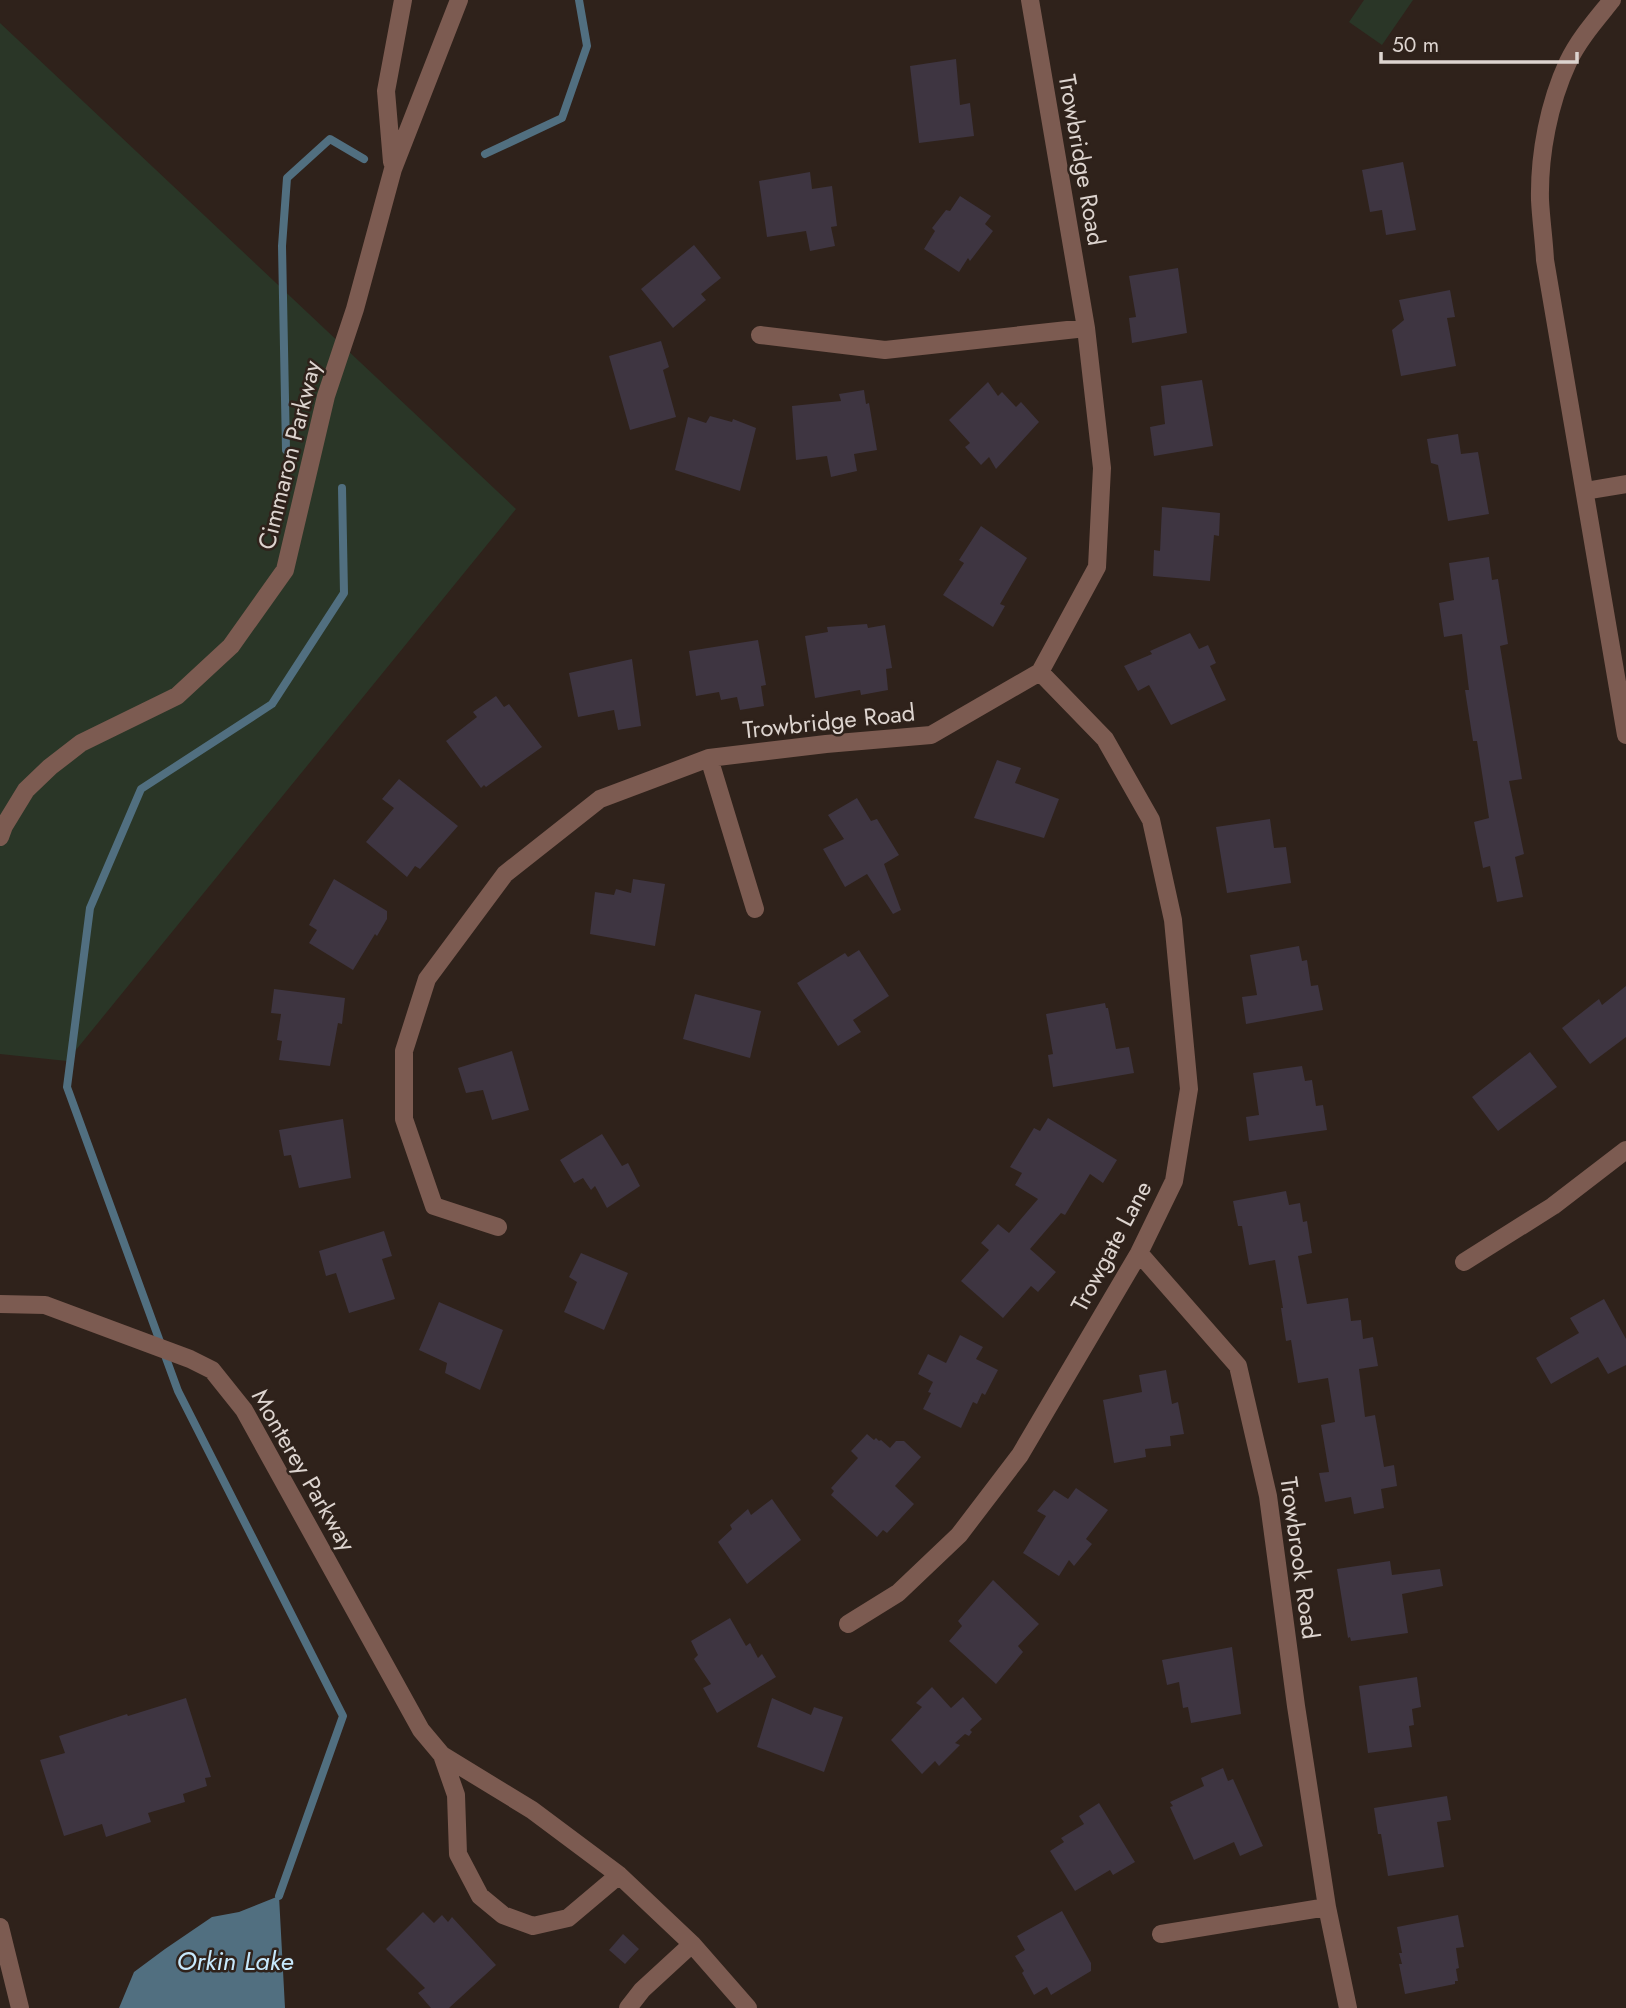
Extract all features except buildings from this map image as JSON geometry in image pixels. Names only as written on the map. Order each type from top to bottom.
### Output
[{"type":"street","name":"Cimmaron Parkway","points":[[393,169],[387,91],[403,0]]},
{"type":"street","name":"Cimmaron Parkway","points":[[0,837],[26,790],[80,743],[177,696],[230,646],[285,570],[326,396],[355,309],[393,169],[459,0]]},
{"type":"street","name":"Trowbridge Road","points":[[498,1227],[434,1206],[404,1119],[404,1051],[426,979],[505,874],[600,799],[709,758],[932,735],[1040,672],[1097,567],[1102,468],[1086,328],[1030,0]]},
{"type":"street","points":[[1612,0],[1587,30],[1568,62],[1554,99],[1544,149],[1540,199],[1545,260],[1626,735]]},
{"type":"street","points":[[760,335],[885,350],[1086,328]]},
{"type":"street","points":[[1585,491],[1626,484]]},
{"type":"street","name":"Trowgate Lane","points":[[848,1625],[898,1593],[959,1535],[1020,1455],[1139,1253],[1174,1181],[1189,1089],[1173,920],[1151,820],[1105,739],[1040,672]]},
{"type":"street","points":[[709,758],[755,909]]},
{"type":"street","points":[[1464,1262],[1553,1206],[1626,1150]]},
{"type":"street","name":"Trowbrook Road","points":[[1139,1253],[1238,1366],[1268,1496],[1296,1706],[1327,1907],[1348,2008]]},
{"type":"street","name":"Monterey Parkway","points":[[0,1304],[45,1305],[190,1359],[212,1370],[244,1410],[421,1730],[442,1755],[532,1810],[619,1875],[692,1944],[748,2008]]},
{"type":"street","name":"Monterey Parkway","points":[[442,1755],[456,1796],[458,1854],[480,1896],[503,1914],[533,1926],[568,1918],[619,1875]]},
{"type":"street","points":[[1161,1934],[1327,1907]]},
{"type":"street","points":[[0,1927],[6,1975],[20,2008]]},
{"type":"street","points":[[628,2008],[642,1990],[692,1944]]},
{"type":"green space","points":[[1364,0],[1413,0],[1382,45],[1349,22]]},
{"type":"green space","points":[[0,23],[516,509],[67,1061],[0,1054]]},
{"type":"water","name":"Orkin Lake","points":[[279,1896],[285,2008],[119,2008],[134,1972],[165,1949],[212,1917],[239,1912]]},
{"type":"waterway","points":[[485,154],[562,118],[587,46],[579,0]]},
{"type":"waterway","points":[[286,450],[282,246],[287,178],[330,139],[364,159]]},
{"type":"waterway","points":[[279,1896],[343,1716],[178,1391],[67,1087],[90,908],[141,789],[272,704],[344,593],[342,488]]}]
